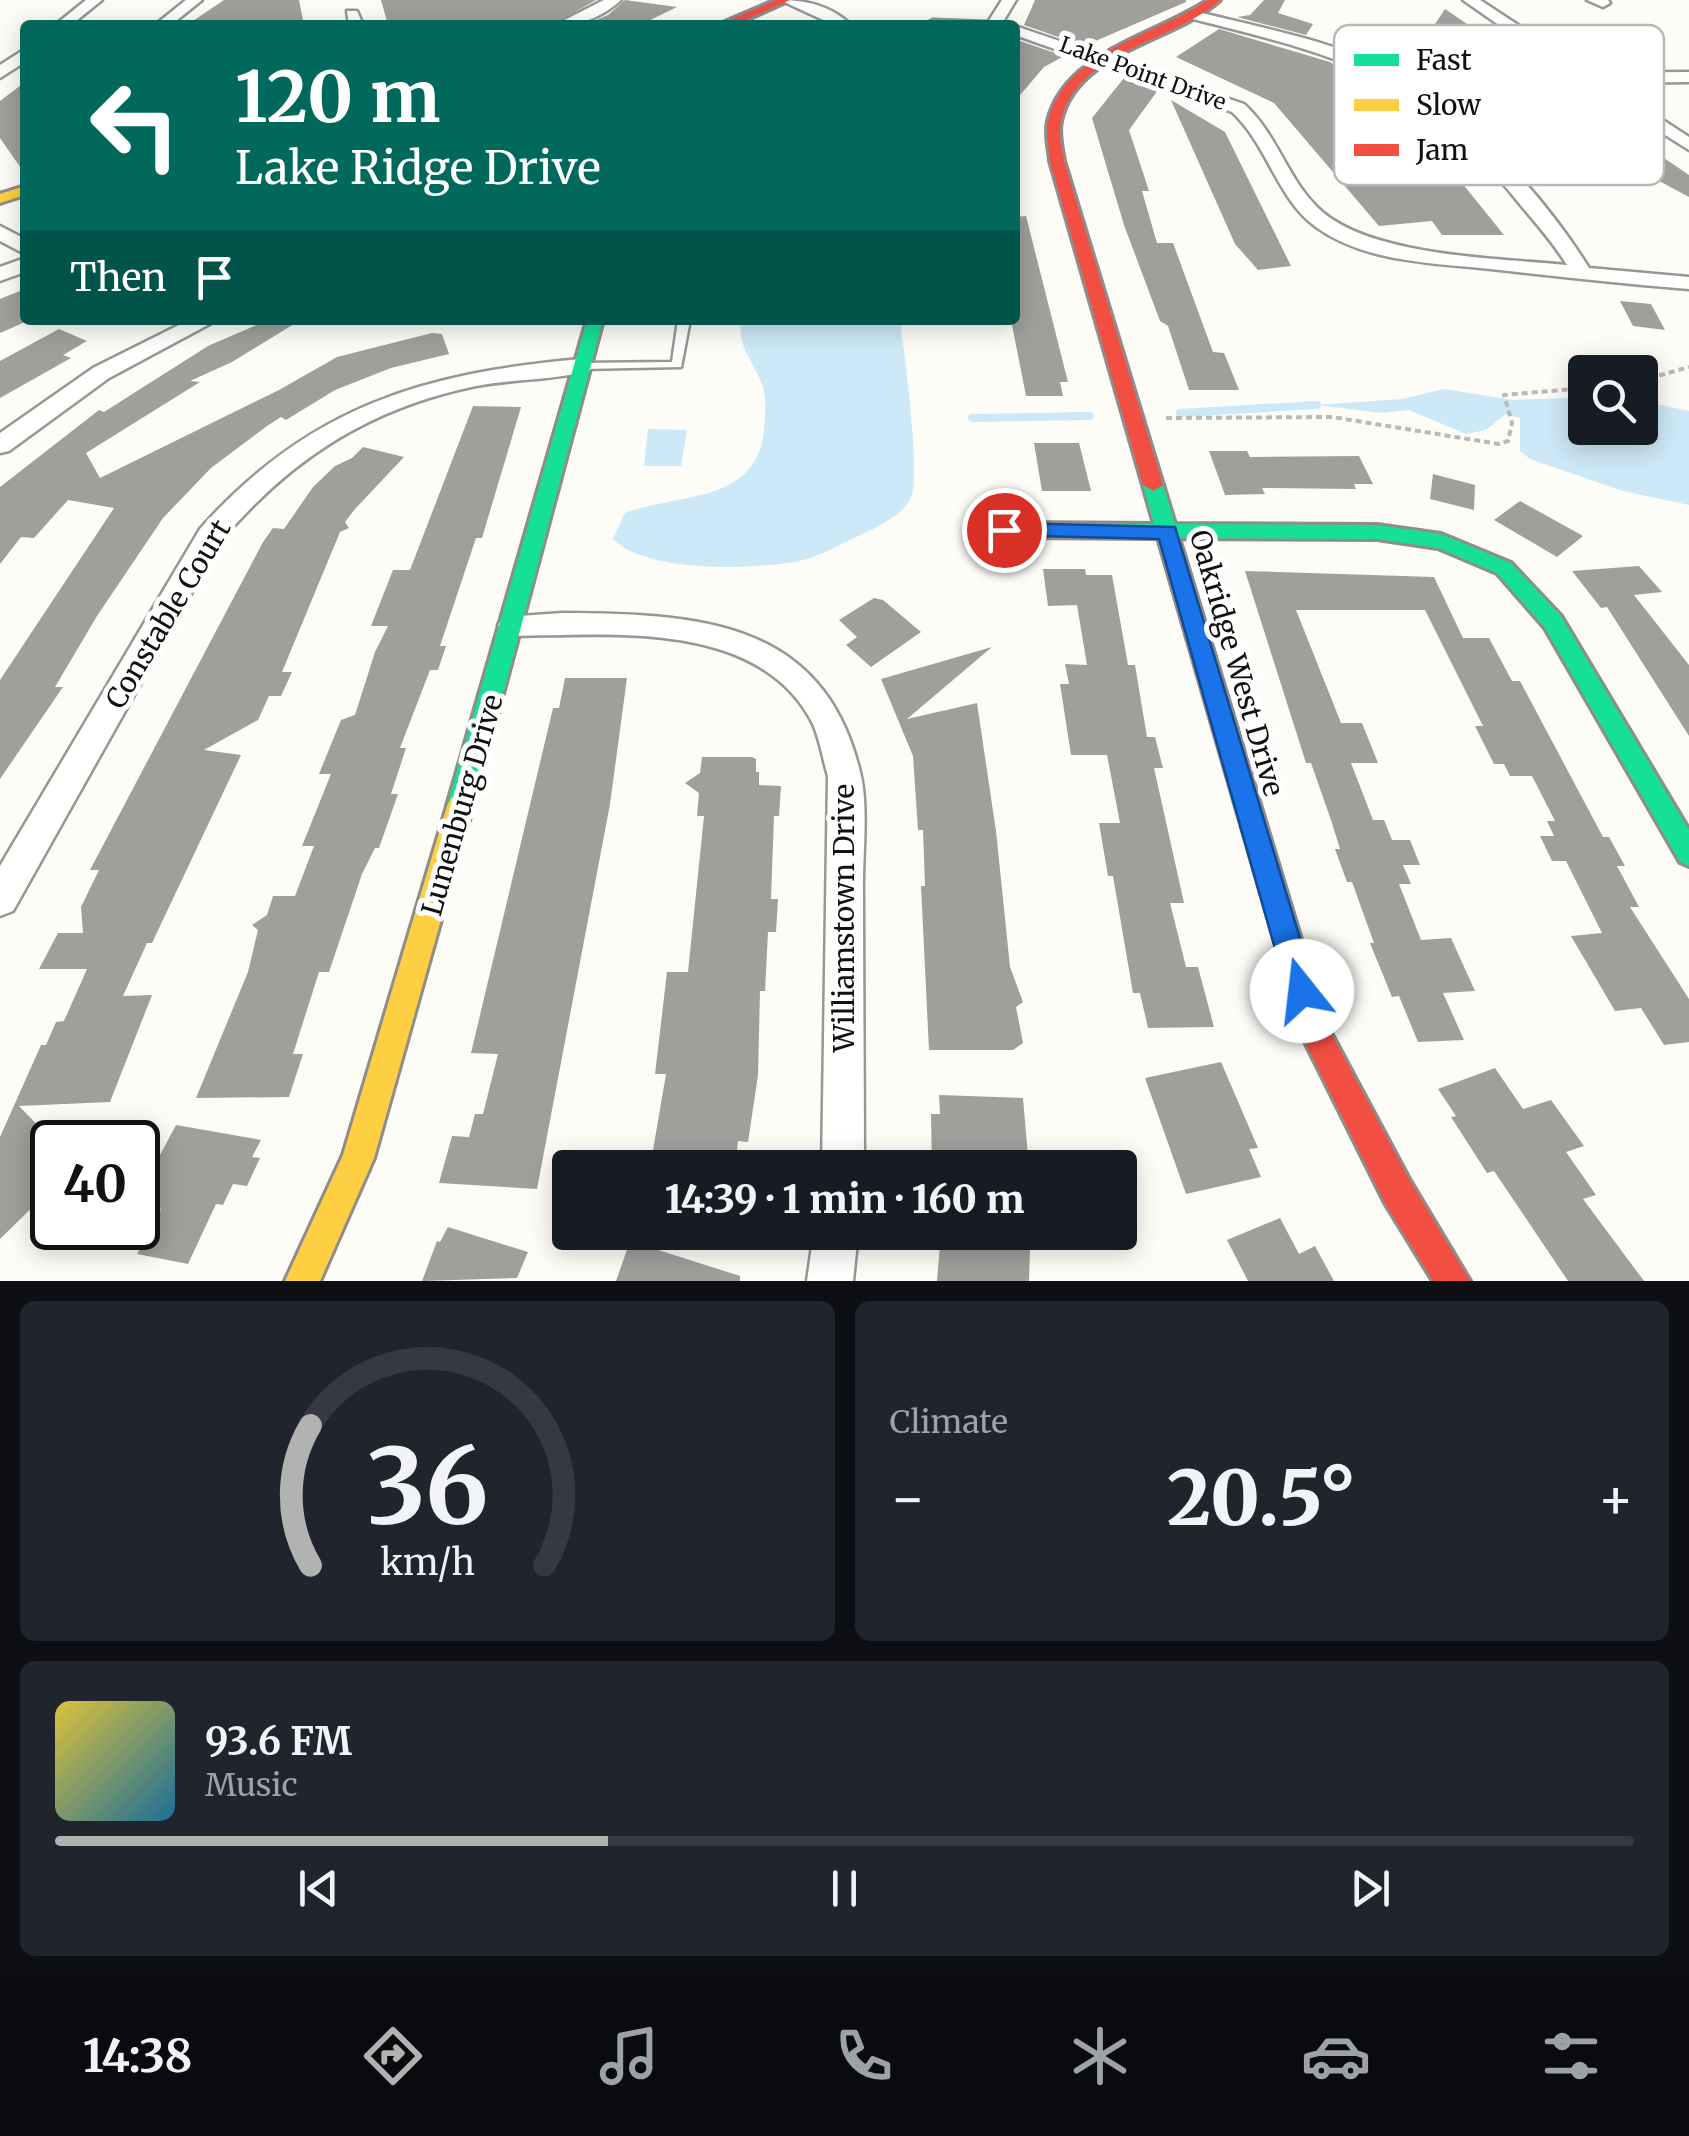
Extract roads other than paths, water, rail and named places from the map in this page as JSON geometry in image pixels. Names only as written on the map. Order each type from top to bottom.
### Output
[{"type":"street","points":[[69,20],[95,0]]},
{"type":"street","points":[[169,20],[195,0]]},
{"type":"street","points":[[578,20],[614,0]]},
{"type":"street","points":[[736,20],[786,0],[836,20]]},
{"type":"street","points":[[1470,0],[1507,25]]},
{"type":"street","points":[[1206,8],[1334,53]]},
{"type":"street","name":"Oakridge West Drive","points":[[1206,8],[1104,59],[1064,92],[1053,124],[1057,160],[1312,1029],[1398,1191],[1453,1281]]},
{"type":"street","name":"Lake Point Drive","points":[[1020,32],[1213,97],[1248,114],[1303,203],[1330,228],[1326,243],[1342,255],[1359,257],[1384,248],[1583,274],[1689,283]]},
{"type":"street","points":[[0,73],[20,57]]},
{"type":"street","points":[[1664,77],[1689,77]]},
{"type":"street","points":[[1664,129],[1689,145]]},
{"type":"street","points":[[1510,185],[1568,250],[1583,274]]},
{"type":"street","points":[[151,325],[169,336]]},
{"type":"street","points":[[0,445],[101,374],[194,325]]},
{"type":"street","name":"Lunenburg Drive","points":[[302,1281],[358,1158],[513,625],[593,325]]},
{"type":"street","name":"Constable Court","points":[[0,899],[210,536],[243,495],[312,441],[400,398],[492,374],[580,366]]},
{"type":"street","points":[[1004,530],[1377,532],[1441,542],[1504,568],[1553,622],[1689,854]]},
{"type":"street","name":"Williamstown Drive","points":[[513,625],[662,624],[713,634],[758,652],[798,682],[829,718],[840,745],[845,776],[844,1150]]},
{"type":"street","points":[[830,1281],[834,1250]]},
{"type":"lane","points":[[580,366],[677,365],[683,325]]},
{"type":"water","points":[[740,325],[901,325],[913,438],[911,497],[883,524],[799,561],[701,566],[650,558],[629,550],[613,539],[625,513],[731,484],[747,471],[758,454],[764,430],[765,395]]},
{"type":"water","points":[[1444,389],[1513,400],[1568,398],[1568,445],[1658,445],[1658,404],[1689,411],[1689,505],[1623,491],[1530,459],[1520,451],[1520,418],[1505,414],[1486,430],[1466,434],[1409,410],[1382,413],[1317,405],[1402,399]]},
{"type":"water","points":[[648,429],[687,430],[681,466],[644,466]]},
{"type":"waterway","points":[[1180,413],[1317,405]]},
{"type":"waterway","points":[[972,418],[1090,416]]}]
